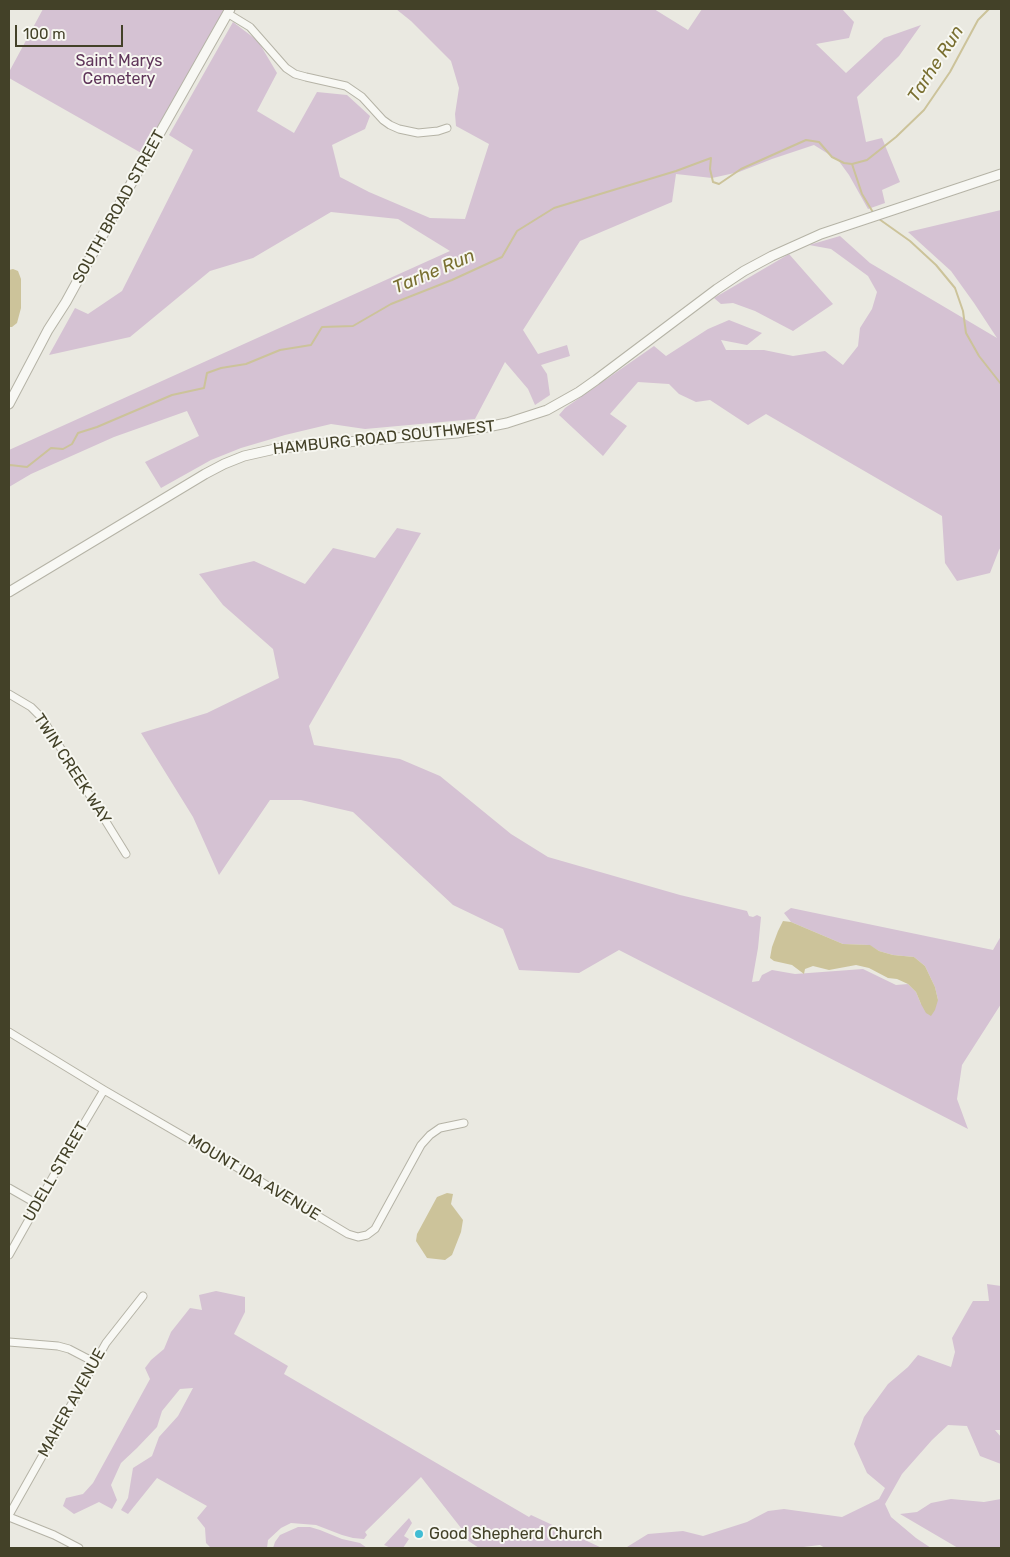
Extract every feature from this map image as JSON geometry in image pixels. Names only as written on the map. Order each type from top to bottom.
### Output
[{"type":"street","points":[[229,11],[250,27],[286,68],[295,74],[337,82],[346,86],[362,97],[390,125],[418,133],[447,128]]},
{"type":"street","name":"SOUTH BROAD STREET","points":[[9,404],[48,330],[66,302],[118,206],[229,11]]},
{"type":"street","name":"HAMBURG ROAD SOUTHWEST","points":[[9,592],[205,474],[244,456],[296,446],[457,432],[510,422],[547,410],[596,380],[717,289],[772,256],[830,230],[1001,174]]},
{"type":"street","name":"TWIN CREEK WAY","points":[[9,694],[31,707],[42,718],[126,854]]},
{"type":"street","name":"MOUNT IDA AVENUE","points":[[9,1032],[348,1234],[358,1237],[367,1235],[375,1229],[421,1145],[430,1135],[440,1128],[464,1123]]},
{"type":"street","name":"UDELL STREET","points":[[9,1255],[62,1159],[104,1090]]},
{"type":"street","points":[[9,1188],[37,1204]]},
{"type":"street","name":"MAHER AVENUE","points":[[9,1516],[94,1362],[142,1296]]},
{"type":"street","points":[[9,1342],[58,1346],[69,1349],[94,1362]]},
{"type":"street","points":[[9,1516],[79,1548]]},
{"type":"green space","name":"Saint Marys Cemetery","points":[[43,9],[225,9],[143,154],[9,78],[9,72]]},
{"type":"green space","points":[[396,9],[654,9],[688,30],[702,9],[842,9],[854,22],[849,38],[816,44],[846,73],[884,38],[921,25],[899,56],[857,97],[866,142],[882,138],[900,182],[882,190],[885,203],[868,209],[849,175],[838,160],[814,145],[739,172],[712,178],[676,174],[672,202],[580,241],[523,330],[538,354],[567,345],[570,356],[541,365],[547,374],[550,395],[535,405],[528,389],[505,362],[475,419],[365,429],[331,424],[241,448],[211,460],[161,488],[145,462],[199,436],[187,411],[114,437],[31,474],[9,487],[9,450],[450,251],[398,219],[331,212],[253,258],[210,271],[130,337],[49,355],[75,308],[88,314],[122,291],[193,150],[169,135],[233,22],[258,41],[277,73],[257,111],[294,133],[317,92],[347,95],[370,116],[365,129],[332,145],[340,177],[369,192],[430,218],[465,219],[489,144],[456,126],[455,114],[459,88],[451,61],[411,21]]},
{"type":"green space","points":[[1001,210],[1001,547],[990,573],[957,581],[945,563],[942,516],[766,414],[748,425],[710,400],[696,402],[679,394],[669,384],[638,382],[610,414],[627,426],[603,456],[559,415],[565,408],[654,346],[666,356],[708,329],[729,320],[762,333],[747,345],[721,340],[726,350],[764,350],[793,356],[825,351],[843,365],[858,346],[860,328],[872,309],[877,292],[868,276],[831,249],[809,245],[840,236],[870,263],[997,338],[951,271],[908,232]]},
{"type":"green space","points":[[789,254],[833,304],[793,331],[755,311],[733,303],[721,304],[714,298]]},
{"type":"green space","points":[[397,528],[421,533],[309,726],[314,745],[400,759],[440,776],[511,834],[548,857],[680,895],[747,911],[749,916],[757,915],[761,917],[752,982],[759,981],[762,975],[772,970],[795,974],[863,969],[896,985],[908,984],[916,992],[921,1004],[938,1000],[935,987],[925,966],[914,957],[893,955],[879,951],[869,945],[843,944],[791,922],[784,913],[791,908],[993,950],[1001,936],[1001,1004],[962,1065],[957,1099],[968,1129],[619,950],[579,973],[519,970],[503,929],[453,905],[353,812],[301,800],[270,800],[219,875],[193,817],[141,733],[207,713],[279,678],[273,649],[223,605],[199,574],[254,561],[305,584],[333,548],[375,558]]},
{"type":"green space","points":[[987,1284],[1001,1286],[1001,1430],[995,1430],[1001,1437],[1001,1464],[980,1456],[967,1426],[948,1425],[902,1474],[885,1504],[891,1517],[931,1548],[825,1548],[820,1545],[795,1548],[611,1548],[627,1547],[648,1534],[683,1531],[703,1536],[747,1522],[768,1511],[784,1509],[842,1517],[879,1499],[885,1488],[867,1473],[854,1444],[864,1417],[888,1384],[908,1367],[918,1355],[951,1367],[955,1352],[952,1338],[973,1301],[989,1301]]},
{"type":"green space","points":[[216,1291],[245,1297],[245,1312],[234,1334],[288,1366],[284,1374],[529,1517],[531,1515],[602,1548],[479,1548],[458,1534],[461,1528],[421,1477],[365,1532],[367,1535],[364,1539],[342,1535],[316,1525],[291,1523],[281,1528],[268,1540],[267,1548],[211,1548],[206,1543],[205,1528],[197,1518],[207,1506],[157,1478],[128,1514],[121,1510],[128,1498],[133,1468],[152,1456],[159,1437],[178,1416],[193,1388],[180,1389],[162,1411],[157,1427],[121,1463],[111,1485],[117,1500],[112,1509],[99,1502],[74,1514],[63,1506],[66,1498],[83,1494],[93,1483],[150,1379],[145,1368],[164,1349],[171,1332],[190,1308],[202,1310],[199,1295]]},
{"type":"green space","points":[[951,1499],[984,1502],[1001,1499],[1001,1548],[958,1548],[900,1514],[917,1512],[931,1503]]},
{"type":"green space","points":[[409,1518],[412,1523],[404,1536],[409,1539],[403,1548],[391,1548],[384,1545]]},
{"type":"green space","points":[[298,1527],[310,1527],[320,1530],[342,1539],[360,1543],[367,1548],[273,1548],[280,1535]]},
{"type":"shaded area","points":[[9,270],[18,271],[21,279],[21,308],[17,323],[9,327]]},
{"type":"shaded area","points":[[783,921],[791,922],[843,944],[870,945],[879,951],[893,955],[914,957],[925,966],[935,987],[938,1000],[935,1010],[931,1016],[926,1013],[916,992],[908,984],[897,979],[888,978],[869,968],[856,965],[829,970],[813,966],[805,969],[804,974],[792,965],[774,961],[770,958],[772,947]]},
{"type":"shaded area","points":[[447,1193],[453,1194],[451,1204],[463,1220],[461,1232],[452,1255],[445,1260],[427,1258],[416,1241],[417,1234],[437,1197]]},
{"type":"waterway","name":"Tarhe Run","points":[[9,466],[27,467],[51,448],[63,449],[72,444],[78,433],[97,427],[172,395],[204,388],[207,373],[221,368],[246,364],[280,350],[311,345],[322,327],[353,326],[391,304],[452,280],[502,257],[517,231],[554,208],[676,171],[711,158],[710,169],[713,182],[719,184],[741,169],[806,140],[819,142],[832,157],[844,163],[852,164],[867,160],[896,137],[924,110],[950,72],[978,20],[989,9]]},
{"type":"waterway","name":"Tarhe Run","points":[[852,164],[862,194],[874,214]]},
{"type":"waterway","name":"Tarhe Run","points":[[879,219],[910,241],[936,265],[955,288],[963,311],[966,333],[979,356],[1001,384]]},
{"type":"place","name":"Good Shepherd Church","points":[[419,1534]]}]
